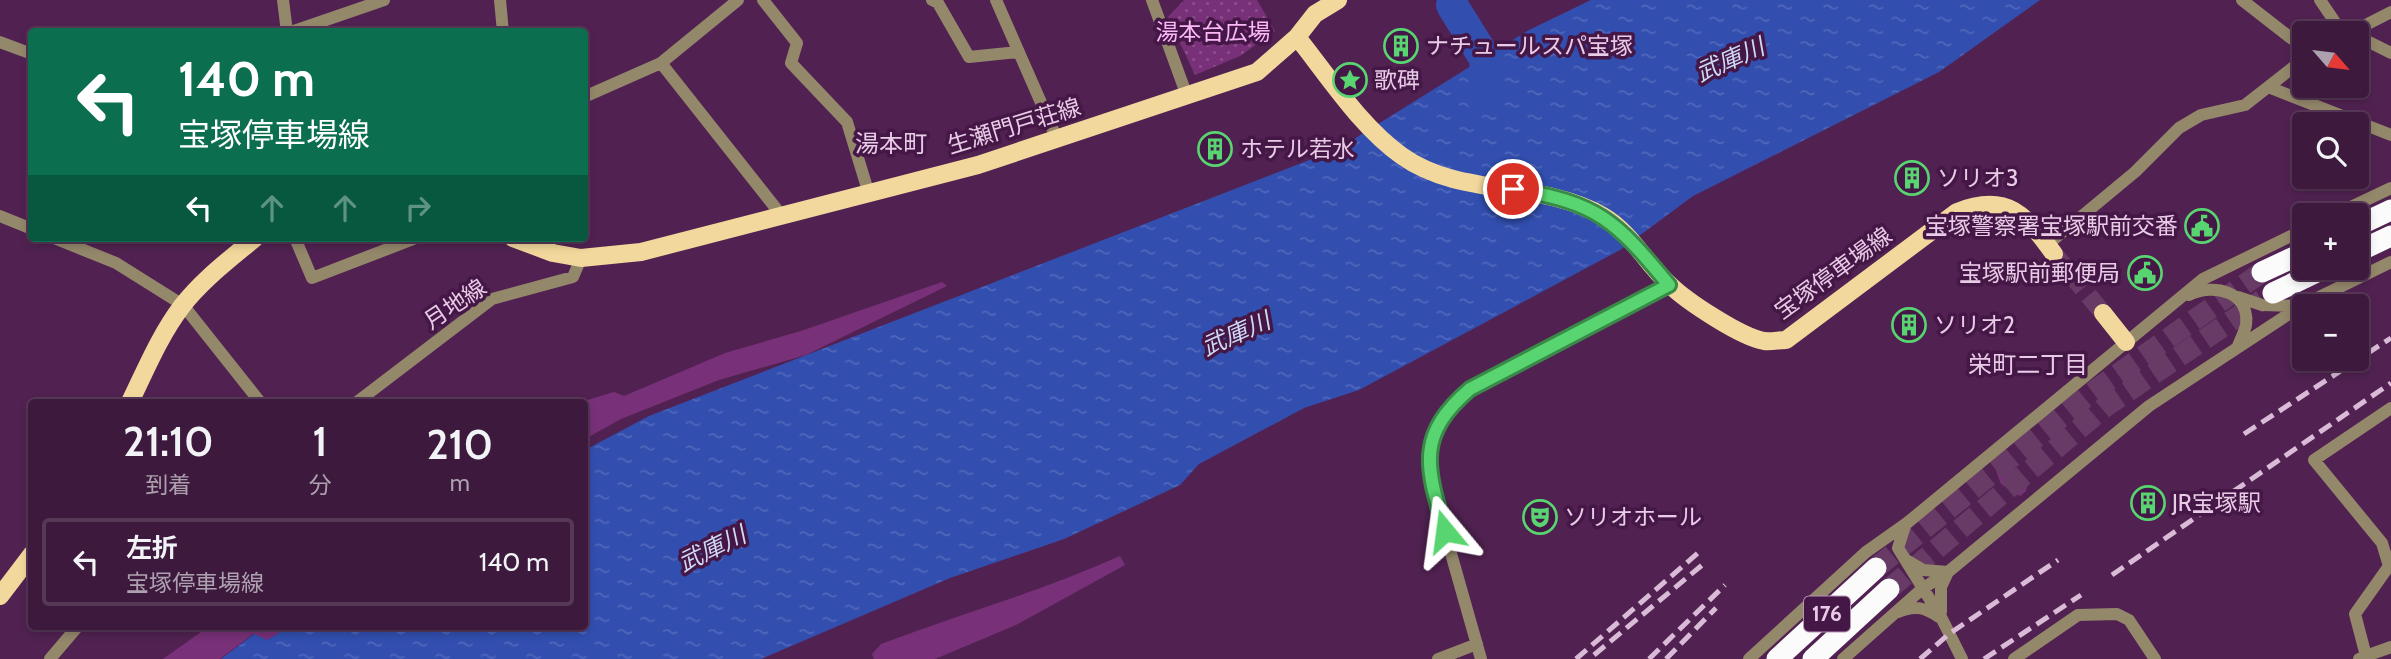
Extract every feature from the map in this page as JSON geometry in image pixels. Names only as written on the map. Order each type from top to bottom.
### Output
[{"type":"highway","points":[[2369,220],[2391,210]]},
{"type":"highway","points":[[2369,246],[2391,236]]},
{"type":"highway","points":[[2262,272],[2292,258]]},
{"type":"highway","points":[[2273,293],[2300,280]]},
{"type":"highway","name":"176","points":[[1777,659],[1876,568]]},
{"type":"highway","name":"176","points":[[1813,659],[1889,589]]},
{"type":"main road","name":"生瀬門戸荘線","points":[[524,242],[553,253],[581,258],[641,252],[978,165],[1257,72],[1297,37],[1315,14],[1333,1]]},
{"type":"main road","name":"宝塚停車場線","points":[[1297,37],[1381,139],[1405,158],[1435,173],[1464,181],[1573,201],[1605,217],[1627,234],[1669,285],[1739,330],[1764,341],[1786,340],[1957,212],[1981,202],[1997,204],[2015,212],[2050,249]]},
{"type":"main road","points":[[131,399],[159,341],[183,305],[251,242]]},
{"type":"main road","points":[[2103,313],[2126,342]]},
{"type":"main road","points":[[0,596],[28,559]]},
{"type":"street","points":[[283,0],[288,28]]},
{"type":"street","points":[[302,28],[379,4],[384,0]]},
{"type":"street","points":[[500,0],[503,28]]},
{"type":"street","points":[[588,95],[660,63],[738,0]]},
{"type":"street","points":[[762,0],[797,43],[791,63],[847,122],[869,194]]},
{"type":"street","points":[[932,0],[938,3],[969,57],[1018,52]]},
{"type":"street","points":[[996,0],[1057,139]]},
{"type":"street","points":[[1152,0],[1187,96]]},
{"type":"street","points":[[2242,0],[2292,39]]},
{"type":"street","points":[[2320,0],[2335,21]]},
{"type":"street","points":[[2370,23],[2391,12]]},
{"type":"street","points":[[0,42],[28,52]]},
{"type":"street","points":[[2370,42],[2391,53]]},
{"type":"street","points":[[660,63],[782,216]]},
{"type":"street","points":[[2050,249],[2179,128],[2201,115],[2245,105],[2292,68]]},
{"type":"street","points":[[2268,87],[2391,135]]},
{"type":"street","points":[[2359,203],[2391,188]]},
{"type":"street","points":[[0,216],[28,227]]},
{"type":"street","points":[[1749,659],[1866,552],[1907,523],[2126,342],[2184,298],[2203,279],[2292,235]]},
{"type":"street","points":[[68,242],[116,263],[183,305],[258,399]]},
{"type":"street","points":[[297,242],[312,278],[406,242]]},
{"type":"street","name":"月地線","points":[[361,399],[492,299],[573,277],[581,258]]},
{"type":"street","points":[[2326,294],[2391,262]]},
{"type":"street","points":[[1481,659],[1431,483],[1428,453],[1435,429],[1450,407],[1470,389],[1669,285]]},
{"type":"street","points":[[2184,298],[2213,288],[2262,304],[2292,306]]},
{"type":"street","points":[[2238,297],[2244,304],[2246,325],[2238,347]]},
{"type":"street","points":[[1843,659],[1922,589],[1948,572],[2095,448],[2292,312]]},
{"type":"street","points":[[2391,408],[2314,460],[2382,543],[2389,566],[2355,614],[2362,657],[2391,648]]},
{"type":"street","points":[[1907,523],[1898,541],[1901,554],[1942,619],[1962,659]]},
{"type":"street","points":[[1901,554],[1923,570],[1948,572]]},
{"type":"street","points":[[1942,619],[1941,587],[1948,572]]},
{"type":"street","points":[[1891,615],[1909,607],[1925,607],[1942,619]]},
{"type":"street","points":[[2014,659],[2078,615],[2118,614],[2129,620],[2155,659]]},
{"type":"street","points":[[50,659],[75,630]]},
{"type":"street","points":[[1438,659],[1477,644]]},
{"type":"green space","name":"湯本台広場","points":[[1184,0],[1257,0],[1275,31],[1240,56],[1195,75],[1168,17]]},
{"type":"green space","points":[[942,282],[947,286],[806,355],[719,380],[621,419],[588,437],[588,400],[614,392],[624,396],[725,353],[804,330]]},
{"type":"green space","points":[[2003,457],[2028,482],[2026,491],[2020,496],[2001,484],[1995,468]]},
{"type":"green space","points":[[1120,556],[1125,565],[1016,625],[935,659],[874,659],[872,654],[881,644],[1091,569]]},
{"type":"green space","points":[[204,630],[284,630],[267,640],[253,634],[220,659],[163,659]]},
{"type":"water","name":"武庫川","points":[[1591,0],[2040,0],[1939,72],[1693,196],[1620,250],[1359,390],[1304,408],[1199,464],[1180,485],[1064,539],[950,578],[761,659],[221,659],[254,634],[267,640],[284,630],[588,630],[588,448],[649,416],[1338,149],[1529,30]]},
{"type":"waterway","points":[[1452,5],[1486,60],[1483,99]]},
{"type":"tunnel","points":[[2054,254],[2103,313]]},
{"type":"tunnel","points":[[1876,568],[2091,393],[2262,272]]},
{"type":"tunnel","points":[[1889,589],[2105,407],[2262,300]]},
{"type":"railway","points":[[2244,434],[2391,338]]},
{"type":"railway","points":[[2112,575],[2391,383]]},
{"type":"railway","points":[[1576,659],[1699,552]]},
{"type":"railway","points":[[1920,659],[1949,634],[2058,560]]},
{"type":"railway","points":[[1594,655],[1707,561]]},
{"type":"railway","points":[[1649,659],[1725,585]]},
{"type":"railway","points":[[1984,659],[2081,595]]},
{"type":"railway","points":[[1666,659],[1716,608]]},
{"type":"place","name":"ナチュールスパ宝塚","points":[[1401,46]]},
{"type":"place","name":"歌碑","points":[[1350,80]]},
{"type":"place","name":"ホテル若水","points":[[1215,149]]},
{"type":"place","name":"ソリオ3","points":[[1912,178]]},
{"type":"place","name":"宝塚警察署宝塚駅前交番","points":[[2202,226]]},
{"type":"place","name":"宝塚駅前郵便局","points":[[2145,273]]},
{"type":"place","name":"ソリオ2","points":[[1909,325]]},
{"type":"place","name":"JR宝塚駅","points":[[2148,503]]},
{"type":"place","name":"ソリオホール","points":[[1540,517]]},
{"type":"district","name":"湯本町","points":[[891,144]]},
{"type":"district","name":"栄町二丁目","points":[[2028,365]]},
{"type":"route","points":[[1445,531],[1431,483],[1428,453],[1435,429],[1450,407],[1470,389],[1669,285],[1627,234],[1605,217],[1573,201],[1513,189]]}]
